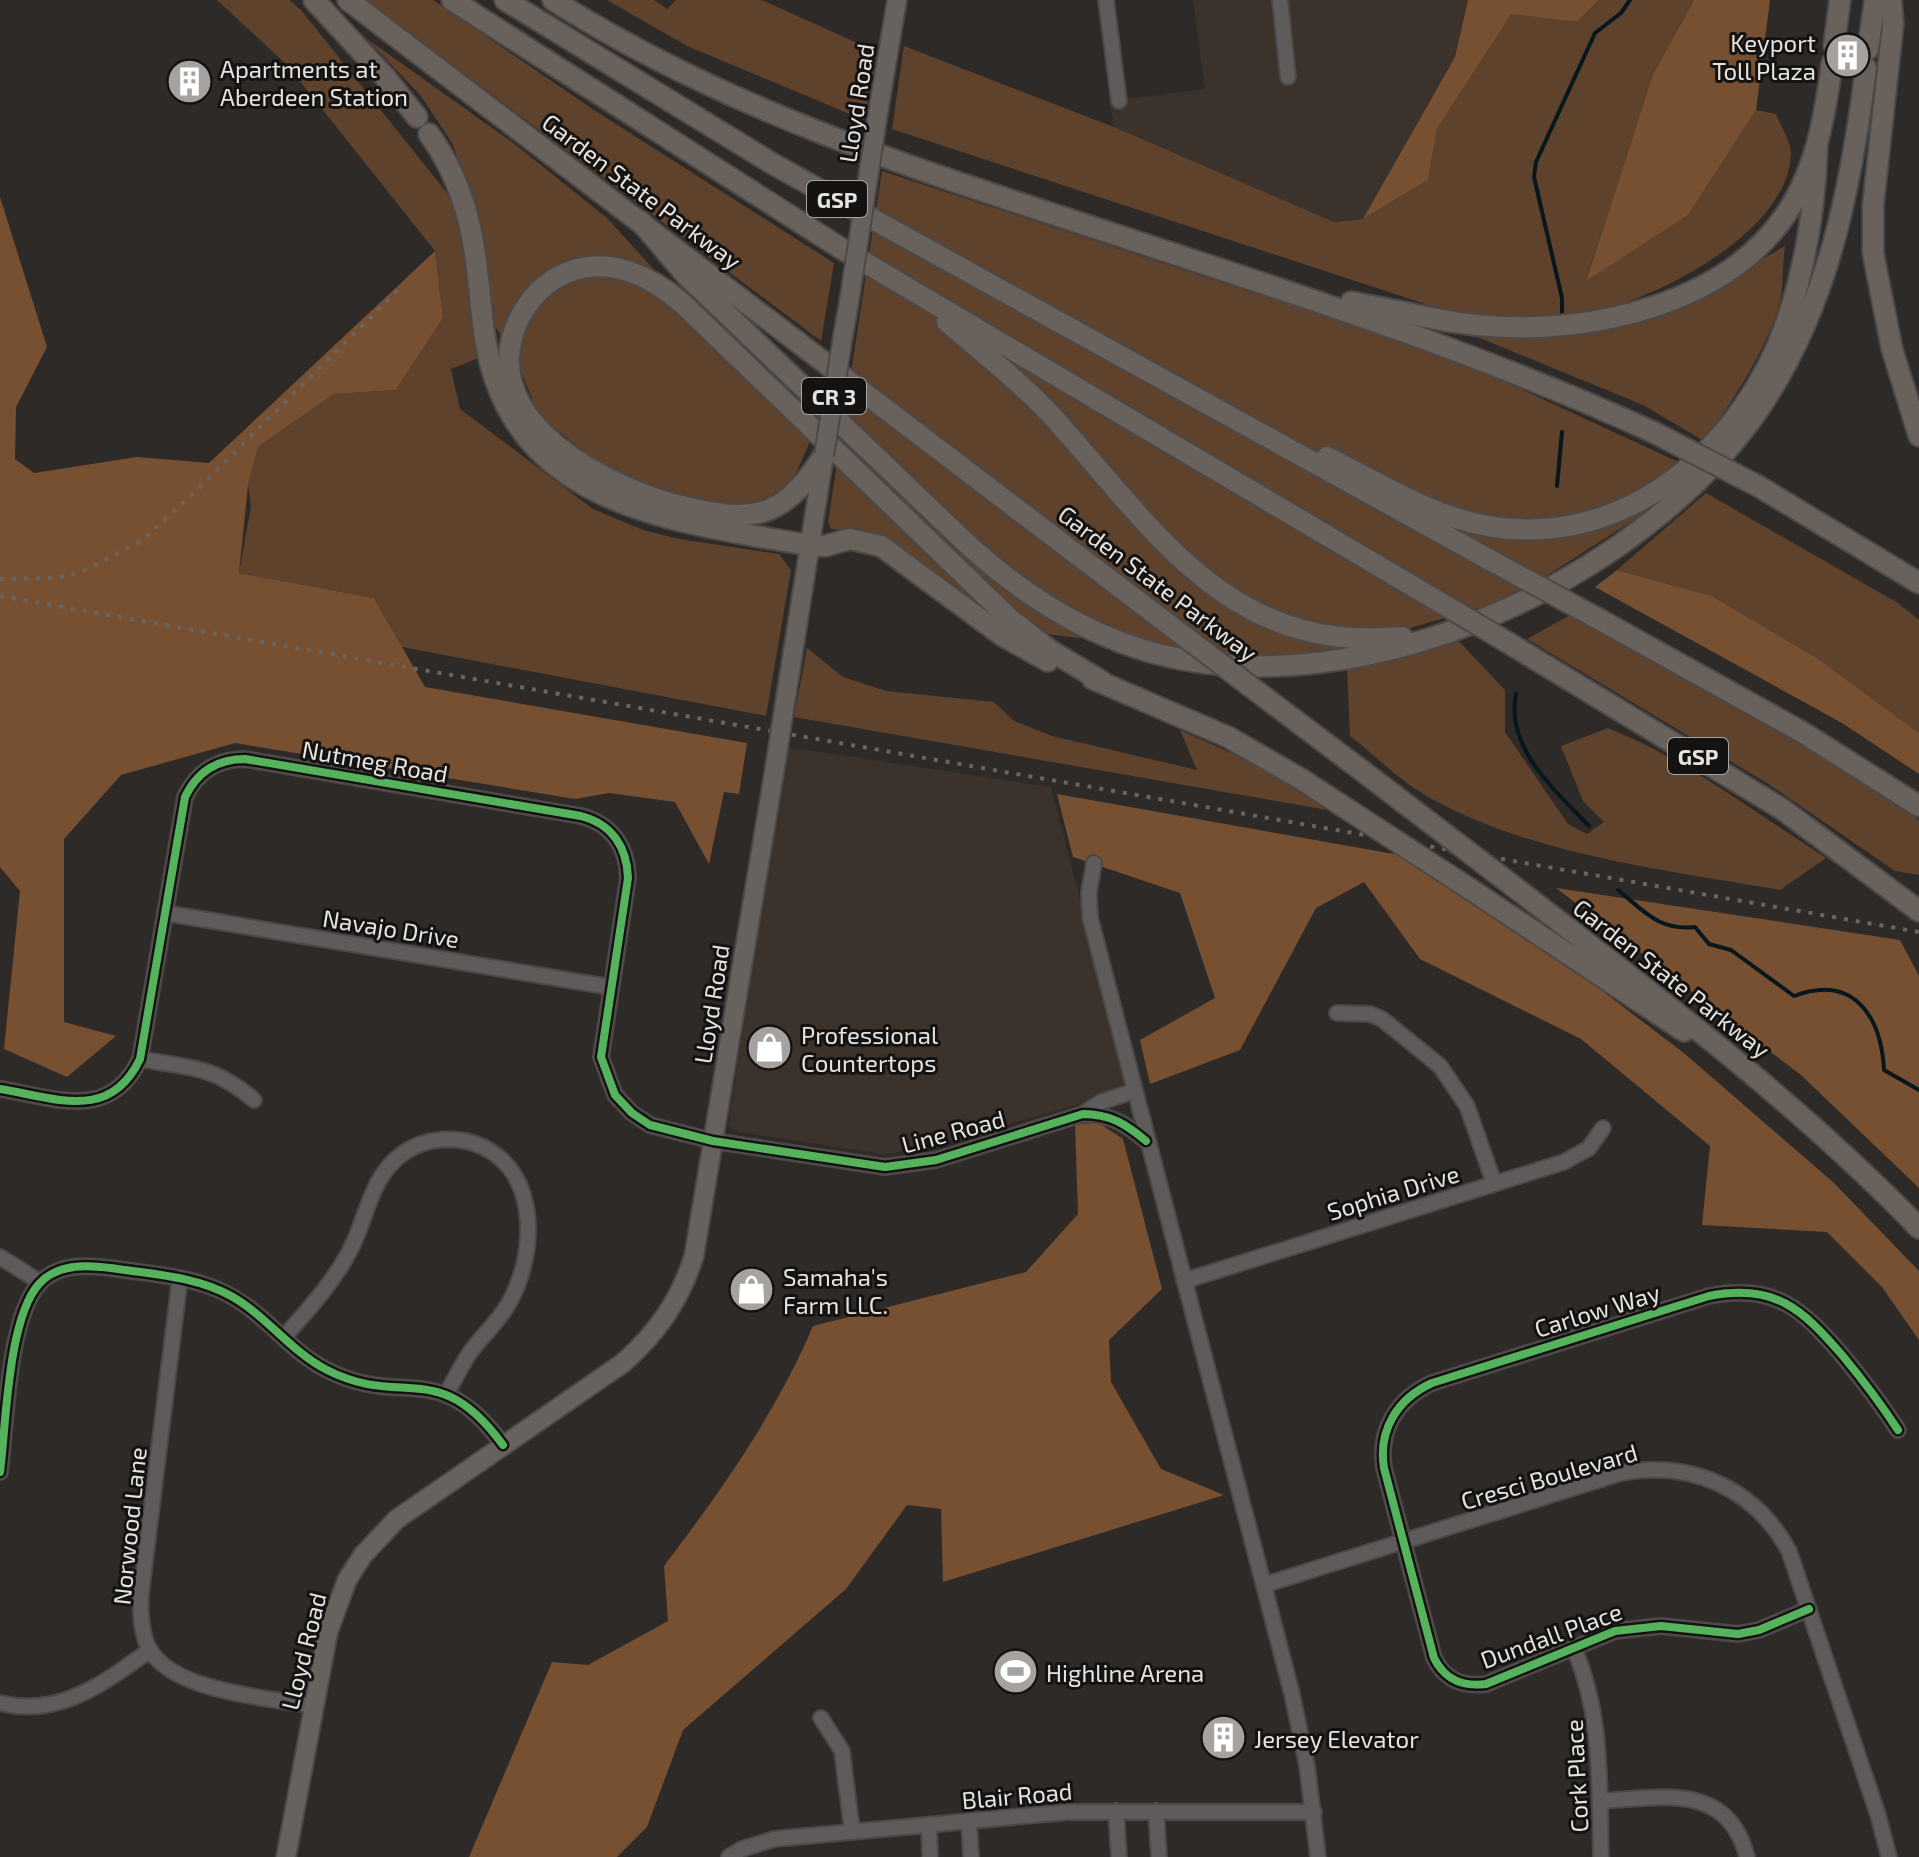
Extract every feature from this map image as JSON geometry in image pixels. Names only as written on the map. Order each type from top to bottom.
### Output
[{"type":"highway","points":[[314,0],[385,77],[423,125],[454,173],[469,214],[486,347],[498,390],[521,431],[540,453],[577,482],[648,514],[808,545],[825,546],[850,539],[881,546],[1010,641],[1064,669],[1103,682],[1228,737],[1301,779],[1665,1020],[1742,1064]]},
{"type":"highway","name":"Garden State Parkway","points":[[348,0],[1369,776],[1742,1064],[1826,1137],[1919,1228]]},
{"type":"highway","name":"Garden State Parkway","points":[[452,0],[702,163],[1744,784],[1919,911]]},
{"type":"highway","name":"GSP","points":[[505,0],[773,164],[1802,732],[1919,806]]},
{"type":"highway","name":"GSP","points":[[553,0],[676,71],[788,122],[931,175],[1478,356],[1653,432],[1758,486],[1919,583]]},
{"type":"highway","points":[[1176,386],[1472,523],[1544,531],[1604,518],[1647,499],[1687,469],[1733,420],[1764,373],[1783,330],[1798,282],[1814,210],[1817,148],[1840,0]]},
{"type":"highway","points":[[641,222],[686,275],[982,557],[1025,592],[1074,621],[1157,654],[1252,666],[1357,657],[1434,634],[1520,601],[1618,545],[1703,475],[1750,420],[1787,363],[1828,267],[1849,184],[1875,0]]},
{"type":"highway","points":[[1891,0],[1893,24],[1872,237],[1892,349],[1919,436]]},
{"type":"highway","points":[[1284,290],[1486,326],[1556,326],[1622,315],[1694,288],[1756,248],[1790,207],[1817,148]]},
{"type":"highway","points":[[824,455],[790,496],[759,513],[700,510],[629,490],[571,458],[547,437],[527,412],[516,388],[511,363],[517,324],[541,289],[581,268],[611,267],[658,284],[723,342],[1009,618],[1051,651],[1103,682]]},
{"type":"highway","points":[[912,290],[1022,385],[1160,540],[1194,574],[1225,596],[1269,618],[1317,632],[1375,639],[1434,634]]},
{"type":"main road","name":"Lloyd Road","points":[[286,1857],[313,1706],[336,1605],[363,1555],[397,1519],[623,1363],[665,1319],[683,1288],[694,1256],[897,0]]},
{"type":"street","points":[[1106,0],[1119,101]]},
{"type":"street","points":[[1280,0],[1288,77]]},
{"type":"street","name":"Nutmeg Road","points":[[0,1089],[79,1101],[103,1099],[123,1087],[140,1059],[183,804],[191,785],[210,767],[223,761],[245,759],[581,816],[604,825],[618,839],[628,864],[601,1057],[615,1095],[632,1113],[650,1125],[713,1141]]},
{"type":"street","points":[[1094,863],[1089,892],[1090,917],[1295,1709],[1314,1812],[1318,1857]]},
{"type":"street","name":"Navajo Drive","points":[[165,913],[610,987]]},
{"type":"street","points":[[1337,1013],[1370,1014],[1382,1019],[1440,1066],[1467,1106],[1494,1183]]},
{"type":"street","points":[[140,1059],[212,1072],[232,1081],[254,1100]]},
{"type":"street","name":"Line Road","points":[[1083,1114],[1101,1102],[1134,1091]]},
{"type":"street","name":"Line Road","points":[[713,1141],[863,1166],[907,1166],[1083,1114],[1099,1114],[1124,1123],[1146,1141]]},
{"type":"street","name":"Sophia Drive","points":[[1184,1281],[1576,1156],[1589,1148],[1603,1128]]},
{"type":"street","points":[[285,1336],[341,1267],[359,1232],[377,1183],[391,1163],[426,1142],[450,1139],[473,1143],[497,1155],[515,1175],[526,1200],[528,1227],[520,1275],[511,1300],[470,1353],[447,1393]]},
{"type":"street","points":[[0,1257],[40,1282]]},
{"type":"street","points":[[0,1472],[18,1327],[25,1305],[40,1282],[81,1266],[180,1278],[234,1297],[313,1362],[343,1377],[447,1393],[478,1413],[503,1445]]},
{"type":"street","name":"Norwood Lane","points":[[150,1650],[141,1616],[141,1594],[180,1278]]},
{"type":"street","name":"Carlow Way","points":[[1403,1542],[1384,1468],[1382,1448],[1392,1417],[1410,1395],[1432,1383],[1709,1296],[1751,1292],[1795,1307],[1811,1319],[1852,1367],[1898,1430]]},
{"type":"street","name":"Cresci Boulevard","points":[[1264,1585],[1621,1473],[1653,1469],[1682,1471],[1728,1487],[1768,1520],[1789,1551],[1880,1818],[1889,1857]]},
{"type":"street","name":"Dundall Place","points":[[1403,1542],[1434,1658],[1454,1681],[1473,1685],[1486,1684],[1615,1631],[1643,1626],[1719,1634],[1749,1633],[1809,1609]]},
{"type":"street","name":"Cork Place","points":[[1574,1648],[1594,1704],[1601,1857]]},
{"type":"street","points":[[0,1703],[29,1708],[67,1702],[150,1650],[176,1673],[197,1684],[313,1706]]},
{"type":"street","points":[[821,1718],[842,1751],[852,1830]]},
{"type":"street","points":[[1600,1801],[1678,1797],[1697,1800],[1731,1821],[1747,1857]]},
{"type":"street","points":[[1116,1811],[1119,1857]]},
{"type":"street","points":[[1156,1811],[1159,1857]]},
{"type":"street","name":"Blair Road","points":[[729,1857],[742,1849],[774,1839],[1068,1812],[1314,1812]]},
{"type":"street","points":[[969,1821],[971,1857]]},
{"type":"street","points":[[929,1825],[930,1857]]},
{"type":"shaded area","points":[[217,0],[289,0],[301,10],[467,218],[486,355],[451,369],[460,409],[593,509],[643,530],[679,539],[779,554],[791,570],[766,716],[402,647],[374,598],[239,573],[251,506],[248,485],[258,447],[334,394],[396,390],[443,318],[435,251],[287,65]]},
{"type":"shaded area","points":[[366,0],[433,0],[594,110],[834,263],[821,341]]},
{"type":"shaded area","points":[[607,0],[654,0],[667,9],[676,0],[762,0],[877,52],[864,120],[687,46]]},
{"type":"shaded area","points":[[1193,0],[1468,0],[1455,57],[1363,219],[1334,222],[1114,128],[1110,101],[1205,89]]},
{"type":"shaded area","points":[[1468,0],[1599,0],[1577,22],[1511,14],[1437,129],[1428,180],[1363,219],[1455,57]]},
{"type":"shaded area","points":[[1599,0],[1694,0],[1653,74],[1586,280],[1688,215],[1756,110],[1776,114],[1791,154],[1784,184],[1766,212],[1740,238],[1675,281],[1640,297],[1578,317],[1532,321],[1456,314],[892,129],[904,46],[1114,127],[1334,222],[1363,219],[1428,180],[1437,129],[1511,13],[1577,22]]},
{"type":"shaded area","points":[[1694,0],[1770,0],[1756,110],[1688,215],[1586,281],[1653,74]]},
{"type":"shaded area","points":[[366,38],[516,145],[607,218],[810,441],[791,485],[763,506],[708,506],[611,474],[538,414],[517,361],[490,318],[478,211],[452,143],[421,96]]},
{"type":"shaded area","points":[[882,171],[1456,359],[1685,465],[1668,498],[1551,573],[1489,605],[1321,654],[1246,656],[1053,635],[987,616],[889,540],[869,532],[831,529],[828,522]]},
{"type":"shaded area","points":[[0,197],[47,347],[16,407],[15,459],[34,473],[137,457],[209,463],[435,251],[443,318],[396,390],[334,394],[258,447],[248,485],[239,573],[374,598],[425,687],[747,743],[739,794],[724,792],[709,864],[675,802],[609,793],[575,799],[235,743],[121,775],[64,839],[64,1022],[116,1036],[67,1077],[4,1049],[20,891],[0,867]]},
{"type":"shaded area","points":[[1785,246],[1782,290],[1772,327],[1739,389],[1704,441],[1643,405],[1463,331],[1525,333],[1713,288]]},
{"type":"shaded area","points":[[1706,493],[1898,603],[1919,620],[1919,733],[1817,658],[1712,596],[1617,570]]},
{"type":"shaded area","points":[[1617,570],[1712,596],[1817,658],[1919,733],[1919,774],[1842,723],[1595,587]]},
{"type":"shaded area","points":[[1572,614],[1846,767],[1919,820],[1919,875],[1895,871],[1770,785],[1527,639]]},
{"type":"shaded area","points":[[1454,636],[1505,690],[1505,732],[1568,824],[1587,834],[1604,822],[1583,801],[1561,746],[1608,728],[1692,771],[1826,858],[1780,890],[1647,867],[1557,847],[1472,818],[1421,793],[1350,736],[1347,667]]},
{"type":"shaded area","points":[[807,648],[843,677],[886,691],[994,702],[1014,721],[1052,736],[1197,770],[1180,730],[1269,770],[1339,812],[794,717]]},
{"type":"shaded area","points":[[787,747],[1051,787],[1127,1082],[1092,1101],[911,1151],[883,1154],[738,1132],[728,1126]]},
{"type":"shaded area","points":[[1057,794],[1411,857],[1465,886],[1685,1054],[1833,1182],[1919,1271],[1919,1340],[1882,1287],[1827,1232],[1702,1225],[1710,1146],[1581,1039],[1420,959],[1364,882],[1316,908],[1240,1050],[1150,1084],[1140,1040],[1215,998],[1180,893],[1073,857]]},
{"type":"shaded area","points":[[1556,888],[1900,940],[1919,976],[1919,1188],[1801,1075]]},
{"type":"shaded area","points":[[1099,1123],[1123,1139],[1162,1289],[1109,1340],[1111,1382],[1161,1469],[1224,1495],[943,1582],[941,1509],[907,1505],[846,1589],[683,1730],[647,1827],[617,1857],[469,1857],[552,1662],[588,1665],[668,1621],[664,1566],[765,1420],[813,1326],[1026,1272],[1078,1214],[1075,1124]]},
{"type":"waterway","points":[[1562,318],[1562,298],[1534,177],[1536,162],[1595,33],[1621,13],[1630,0]]},
{"type":"waterway","points":[[1557,486],[1562,432]]},
{"type":"waterway","points":[[1516,694],[1515,714],[1525,750],[1548,783],[1589,826]]},
{"type":"waterway","points":[[1618,890],[1662,923],[1695,927],[1709,944],[1731,950],[1794,996],[1815,991],[1848,995],[1870,1017],[1882,1050],[1884,1070],[1919,1090]]},
{"type":"railway","points":[[0,579],[56,578],[84,571],[141,541],[200,487],[401,287]]},
{"type":"railway","points":[[0,596],[1919,932]]},
{"type":"cycle path","points":[[0,1089],[80,1101],[97,1099],[113,1092],[128,1079],[140,1059],[185,797],[209,769],[226,761],[245,759],[581,816],[609,831],[625,856],[628,878],[601,1057],[615,1095],[632,1113],[650,1125],[713,1141],[885,1167],[936,1160],[1083,1114],[1117,1121],[1146,1141]]},
{"type":"cycle path","points":[[0,1472],[10,1373],[21,1321],[29,1300],[48,1276],[80,1266],[166,1276],[219,1290],[244,1304],[302,1354],[327,1370],[377,1386],[439,1392],[459,1401],[480,1418],[503,1445]]},
{"type":"cycle path","points":[[1809,1609],[1759,1630],[1738,1634],[1661,1626],[1615,1631],[1486,1684],[1462,1683],[1443,1672],[1434,1658],[1384,1468],[1387,1429],[1400,1407],[1432,1383],[1709,1296],[1752,1293],[1785,1303],[1814,1325],[1842,1355],[1898,1430]]},
{"type":"place","name":"Keyport Toll Plaza","points":[[1847,56]]},
{"type":"place","name":"Apartments at Aberdeen Station","points":[[189,82]]},
{"type":"place","name":"Professional Countertops","points":[[770,1048]]},
{"type":"place","name":"Samaha's Farm LLC.","points":[[752,1290]]},
{"type":"place","name":"Highline Arena","points":[[1015,1672]]},
{"type":"place","name":"Jersey Elevator","points":[[1223,1738]]}]
